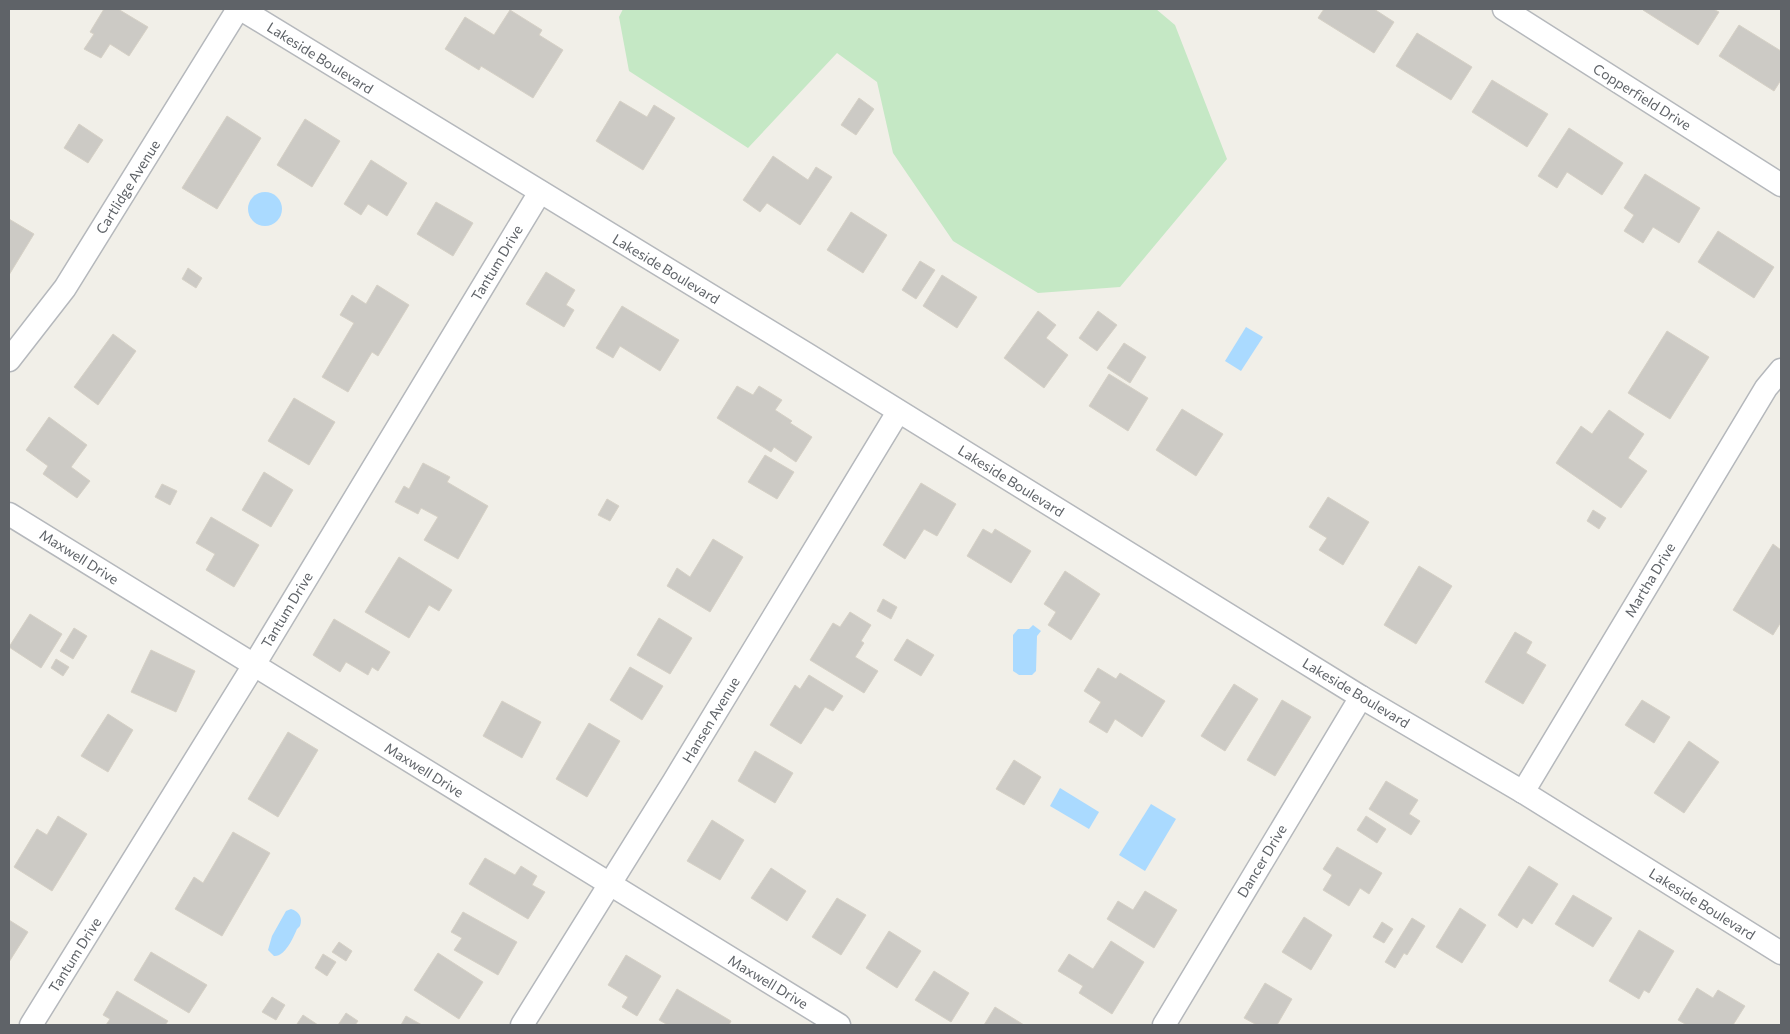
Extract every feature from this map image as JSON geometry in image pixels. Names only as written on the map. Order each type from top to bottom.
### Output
[{"type":"street","name":"Lakeside Boulevard","points":[[239,9],[808,355],[1361,696],[1523,792],[1781,953]]},
{"type":"street","name":"Cartlidge Avenue","points":[[9,360],[65,288],[239,9]]},
{"type":"street","name":"Copperfield Drive","points":[[1504,9],[1781,185]]},
{"type":"street","name":"Tantum Drive","points":[[31,1025],[254,665],[540,192]]},
{"type":"street","name":"Martha Drive","points":[[1523,792],[1766,388],[1781,370]]},
{"type":"street","name":"Hansen Avenue","points":[[522,1025],[674,781],[898,412]]},
{"type":"street","name":"Maxwell Drive","points":[[9,514],[839,1025]]},
{"type":"street","name":"Dancer Drive","points":[[1164,1025],[1361,696]]},
{"type":"green space","points":[[623,9],[1156,9],[1175,25],[1227,159],[1120,287],[1038,293],[953,241],[893,153],[877,82],[837,53],[748,148],[629,71],[619,17]]},
{"type":"water","points":[[265,192],[272,193],[277,197],[281,202],[281,216],[277,221],[272,225],[265,226],[258,225],[253,221],[249,216],[248,209],[249,202],[253,197],[258,193]]},
{"type":"water","points":[[1246,327],[1263,337],[1241,371],[1225,361]]},
{"type":"water","points":[[1033,625],[1041,631],[1037,636],[1036,671],[1032,675],[1019,675],[1013,671],[1013,635],[1018,629],[1029,629]]},
{"type":"water","points":[[1060,788],[1099,812],[1089,829],[1050,806]]},
{"type":"water","points":[[1151,804],[1176,819],[1145,871],[1119,855]]},
{"type":"water","points":[[291,909],[300,915],[300,926],[285,950],[274,956],[268,950],[272,936],[286,911]]},
{"type":"building","points":[[104,9],[118,9],[148,27],[129,56],[110,44],[101,58],[84,49],[94,34],[90,32]]},
{"type":"building","points":[[1324,9],[1374,9],[1394,22],[1374,53],[1318,18]]},
{"type":"building","points":[[1644,9],[1713,9],[1719,12],[1698,45]]},
{"type":"building","points":[[510,10],[542,30],[539,35],[563,50],[533,98],[481,66],[479,70],[445,49],[465,17],[494,35]]},
{"type":"building","points":[[1739,25],[1781,51],[1781,80],[1774,91],[1719,56]]},
{"type":"building","points":[[1417,33],[1472,67],[1451,100],[1396,66]]},
{"type":"building","points":[[1492,80],[1548,114],[1527,147],[1472,112]]},
{"type":"building","points":[[859,98],[874,109],[856,135],[841,125]]},
{"type":"building","points":[[620,101],[647,117],[654,105],[675,118],[643,170],[596,141]]},
{"type":"building","points":[[227,116],[261,138],[217,209],[182,188]]},
{"type":"building","points":[[305,119],[340,141],[312,187],[277,165]]},
{"type":"building","points":[[79,124],[103,140],[88,163],[64,148]]},
{"type":"building","points":[[1569,128],[1623,163],[1602,195],[1567,172],[1557,188],[1538,176]]},
{"type":"building","points":[[773,156],[808,180],[816,167],[832,177],[800,225],[767,203],[760,212],[743,200]]},
{"type":"building","points":[[371,160],[407,183],[387,216],[368,204],[361,215],[344,204]]},
{"type":"building","points":[[1645,174],[1700,208],[1679,243],[1653,227],[1643,243],[1624,231],[1634,215],[1624,208]]},
{"type":"building","points":[[436,202],[473,223],[453,256],[417,234]]},
{"type":"building","points":[[851,212],[887,235],[863,273],[827,250]]},
{"type":"building","points":[[9,219],[34,234],[9,275]]},
{"type":"building","points":[[1718,231],[1774,267],[1754,298],[1698,262]]},
{"type":"building","points":[[920,261],[935,270],[916,299],[902,290]]},
{"type":"building","points":[[188,268],[202,278],[196,288],[182,279]]},
{"type":"building","points":[[546,272],[575,290],[566,305],[574,310],[564,327],[526,304]]},
{"type":"building","points":[[942,275],[977,297],[957,328],[923,306]]},
{"type":"building","points":[[377,285],[409,305],[378,356],[372,352],[348,392],[322,377],[354,323],[340,315],[352,295],[366,304]]},
{"type":"building","points":[[622,306],[679,340],[660,371],[620,346],[613,358],[596,348]]},
{"type":"building","points":[[1038,311],[1056,325],[1046,338],[1068,355],[1044,388],[1004,358]]},
{"type":"building","points":[[1098,311],[1117,325],[1097,351],[1079,338]]},
{"type":"building","points":[[1667,331],[1709,357],[1670,419],[1628,393]]},
{"type":"building","points":[[113,334],[136,351],[98,405],[74,387]]},
{"type":"building","points":[[1124,343],[1146,357],[1130,383],[1107,368]]},
{"type":"building","points":[[1109,374],[1148,398],[1128,431],[1089,406]]},
{"type":"building","points":[[737,386],[753,395],[759,386],[782,400],[775,410],[792,421],[790,423],[812,437],[796,462],[774,447],[771,452],[717,418]]},
{"type":"building","points":[[294,398],[335,422],[309,465],[268,441]]},
{"type":"building","points":[[1182,409],[1223,434],[1196,476],[1156,450]]},
{"type":"building","points":[[1609,410],[1644,434],[1628,458],[1647,471],[1621,508],[1556,463],[1581,426],[1592,434]]},
{"type":"building","points":[[49,417],[87,445],[71,467],[90,481],[77,498],[43,474],[48,466],[26,450]]},
{"type":"building","points":[[765,455],[794,472],[777,499],[748,482]]},
{"type":"building","points":[[423,463],[450,477],[447,482],[488,506],[458,559],[424,540],[438,517],[421,508],[418,514],[395,502],[404,486],[409,489]]},
{"type":"building","points":[[264,472],[293,490],[271,527],[242,510]]},
{"type":"building","points":[[921,483],[956,504],[937,536],[924,529],[905,559],[883,545]]},
{"type":"building","points":[[162,484],[177,491],[170,505],[155,497]]},
{"type":"building","points":[[1328,497],[1369,522],[1343,565],[1319,550],[1327,538],[1309,527]]},
{"type":"building","points":[[607,499],[619,506],[610,521],[598,515]]},
{"type":"building","points":[[1593,510],[1606,518],[1599,529],[1587,521]]},
{"type":"building","points":[[211,517],[259,545],[234,587],[206,570],[215,554],[196,543]]},
{"type":"building","points":[[983,529],[992,534],[995,529],[1031,551],[1011,583],[967,556]]},
{"type":"building","points":[[713,539],[743,557],[710,612],[667,586],[677,568],[690,577]]},
{"type":"building","points":[[1773,544],[1781,550],[1781,622],[1773,635],[1733,610]]},
{"type":"building","points":[[399,557],[452,590],[439,611],[429,605],[409,638],[365,612]]},
{"type":"building","points":[[1419,566],[1452,586],[1416,644],[1384,625]]},
{"type":"building","points":[[1065,571],[1100,594],[1071,640],[1048,625],[1056,612],[1044,604]]},
{"type":"building","points":[[883,599],[897,607],[891,619],[877,611]]},
{"type":"building","points":[[850,612],[871,625],[861,641],[864,643],[855,657],[878,671],[864,693],[810,660],[833,623],[840,627]]},
{"type":"building","points":[[30,614],[62,634],[41,668],[9,647]]},
{"type":"building","points":[[659,618],[692,638],[670,674],[637,655]]},
{"type":"building","points":[[334,619],[390,652],[378,671],[372,667],[368,675],[346,662],[340,672],[313,655]]},
{"type":"building","points":[[74,628],[87,636],[73,659],[60,651]]},
{"type":"building","points":[[1515,632],[1532,642],[1526,653],[1546,665],[1523,704],[1485,682]]},
{"type":"building","points":[[907,639],[934,655],[921,676],[894,660]]},
{"type":"building","points":[[151,650],[195,671],[176,712],[131,692]]},
{"type":"building","points":[[56,659],[69,667],[63,676],[51,668]]},
{"type":"building","points":[[630,667],[663,686],[642,720],[610,700]]},
{"type":"building","points":[[1098,668],[1116,679],[1120,673],[1165,701],[1142,737],[1115,719],[1107,733],[1089,722],[1101,702],[1084,691]]},
{"type":"building","points":[[809,675],[843,696],[833,711],[825,707],[801,744],[770,725],[795,685],[800,689]]},
{"type":"building","points":[[1234,684],[1258,699],[1225,751],[1201,736]]},
{"type":"building","points":[[1282,700],[1311,717],[1275,776],[1247,760]]},
{"type":"building","points":[[1642,700],[1670,717],[1654,743],[1625,725]]},
{"type":"building","points":[[502,701],[541,722],[522,758],[483,736]]},
{"type":"building","points":[[108,714],[133,730],[108,772],[81,756]]},
{"type":"building","points":[[589,723],[620,741],[587,797],[556,779]]},
{"type":"building","points":[[288,732],[318,750],[278,817],[248,799]]},
{"type":"building","points":[[1689,741],[1719,762],[1684,813],[1654,793]]},
{"type":"building","points":[[755,751],[793,773],[775,803],[738,781]]},
{"type":"building","points":[[1014,760],[1041,777],[1024,805],[996,789]]},
{"type":"building","points":[[1386,781],[1418,800],[1409,814],[1420,821],[1411,835],[1369,809]]},
{"type":"building","points":[[58,816],[87,834],[52,891],[14,867],[37,829],[47,835]]},
{"type":"building","points":[[1366,816],[1386,829],[1377,843],[1357,830]]},
{"type":"building","points":[[712,820],[744,840],[720,880],[687,861]]},
{"type":"building","points":[[233,832],[270,853],[222,936],[175,909],[194,877],[203,883]]},
{"type":"building","points":[[1337,847],[1382,873],[1369,894],[1360,888],[1349,906],[1323,890],[1332,875],[1323,869]]},
{"type":"building","points":[[485,858],[515,875],[521,866],[537,876],[532,885],[545,892],[528,919],[469,884]]},
{"type":"building","points":[[1529,866],[1558,884],[1532,924],[1523,918],[1517,928],[1498,915]]},
{"type":"building","points":[[771,868],[806,891],[787,921],[751,898]]},
{"type":"building","points":[[1145,891],[1177,910],[1154,948],[1107,919],[1118,901],[1133,910]]},
{"type":"building","points":[[1573,895],[1612,918],[1593,947],[1555,924]]},
{"type":"building","points":[[837,898],[866,915],[841,955],[812,937]]},
{"type":"building","points":[[1460,908],[1486,925],[1462,963],[1436,947]]},
{"type":"building","points":[[463,912],[517,942],[498,975],[454,950],[462,938],[451,932]]},
{"type":"building","points":[[1304,917],[1332,935],[1311,970],[1282,952]]},
{"type":"building","points":[[1412,918],[1425,926],[1407,955],[1404,953],[1395,968],[1385,962]]},
{"type":"building","points":[[9,920],[28,932],[9,962]]},
{"type":"building","points":[[1382,922],[1393,929],[1384,943],[1373,937]]},
{"type":"building","points":[[1639,930],[1674,951],[1649,993],[1644,990],[1639,999],[1609,981]]},
{"type":"building","points":[[889,931],[921,951],[897,988],[866,968]]},
{"type":"building","points":[[1111,941],[1144,962],[1112,1014],[1079,993],[1083,986],[1058,971],[1069,954],[1093,969]]},
{"type":"building","points":[[339,942],[352,951],[346,961],[332,952]]},
{"type":"building","points":[[151,952],[207,985],[189,1013],[134,980]]},
{"type":"building","points":[[438,953],[483,982],[459,1019],[414,990]]},
{"type":"building","points":[[323,954],[336,962],[327,976],[315,968]]},
{"type":"building","points":[[626,955],[661,976],[637,1016],[622,1007],[628,997],[608,985]]},
{"type":"building","points":[[934,971],[969,993],[951,1022],[915,1000]]},
{"type":"building","points":[[1265,983],[1292,999],[1277,1025],[1257,1025],[1244,1018]]},
{"type":"building","points":[[1697,988],[1713,998],[1718,990],[1745,1006],[1733,1025],[1687,1025],[1678,1020]]},
{"type":"building","points":[[677,989],[731,1021],[729,1025],[668,1025],[659,1020]]},
{"type":"building","points":[[117,991],[168,1021],[165,1025],[106,1025],[110,1019],[103,1015]]},
{"type":"building","points":[[272,997],[285,1005],[276,1020],[262,1012]]},
{"type":"building","points":[[995,1007],[1024,1025],[984,1025]]},
{"type":"building","points":[[346,1013],[358,1021],[355,1025],[338,1025]]},
{"type":"building","points":[[303,1015],[318,1025],[297,1024]]},
{"type":"building","points":[[406,1016],[422,1025],[401,1025]]}]
